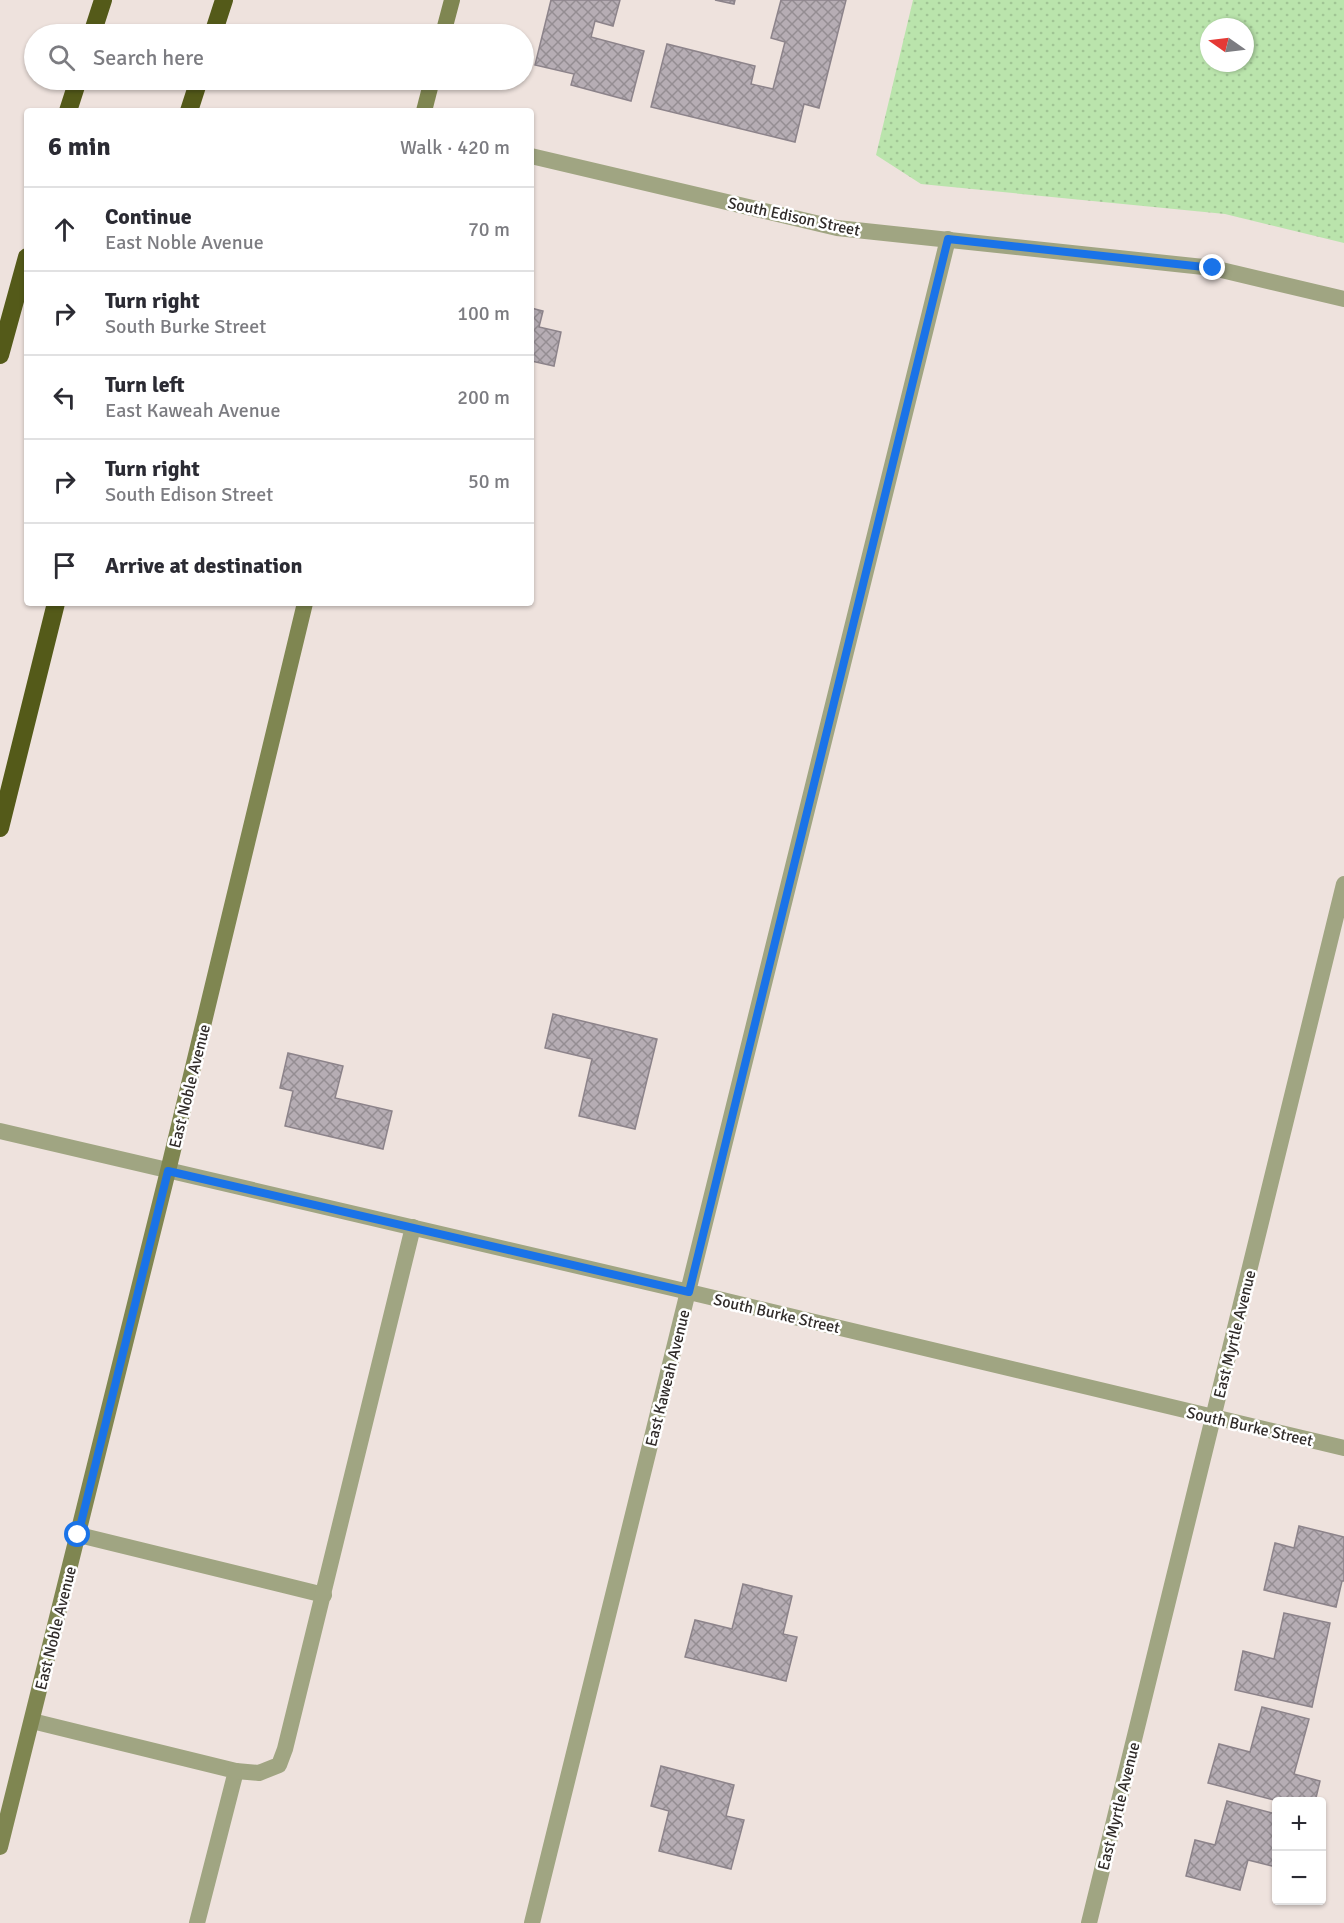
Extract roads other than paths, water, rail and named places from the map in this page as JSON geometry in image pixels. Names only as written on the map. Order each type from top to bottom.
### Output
[{"type":"highway","points":[[95,24],[103,0]]},
{"type":"highway","points":[[216,24],[224,0]]},
{"type":"highway","points":[[69,108],[75,90]]},
{"type":"highway","points":[[190,108],[196,90]]},
{"type":"highway","points":[[0,355],[24,268]]},
{"type":"highway","points":[[0,828],[55,606]]},
{"type":"main road","points":[[446,24],[452,0]]},
{"type":"main road","points":[[425,108],[429,90]]},
{"type":"main road","name":"East Noble Avenue","points":[[0,1847],[168,1171],[304,606]]},
{"type":"street","name":"South Edison Street","points":[[534,157],[837,228],[1213,268],[1344,299]]},
{"type":"street","name":"East Kaweah Avenue","points":[[532,1923],[948,239]]},
{"type":"street","name":"East Myrtle Avenue","points":[[1089,1923],[1344,884]]},
{"type":"street","name":"South Burke Street","points":[[0,1131],[1344,1448]]},
{"type":"street","points":[[32,1721],[236,1771],[259,1773],[279,1765],[324,1595],[413,1227]]},
{"type":"street","points":[[78,1535],[324,1595]]},
{"type":"street","points":[[197,1923],[236,1771]]}]
